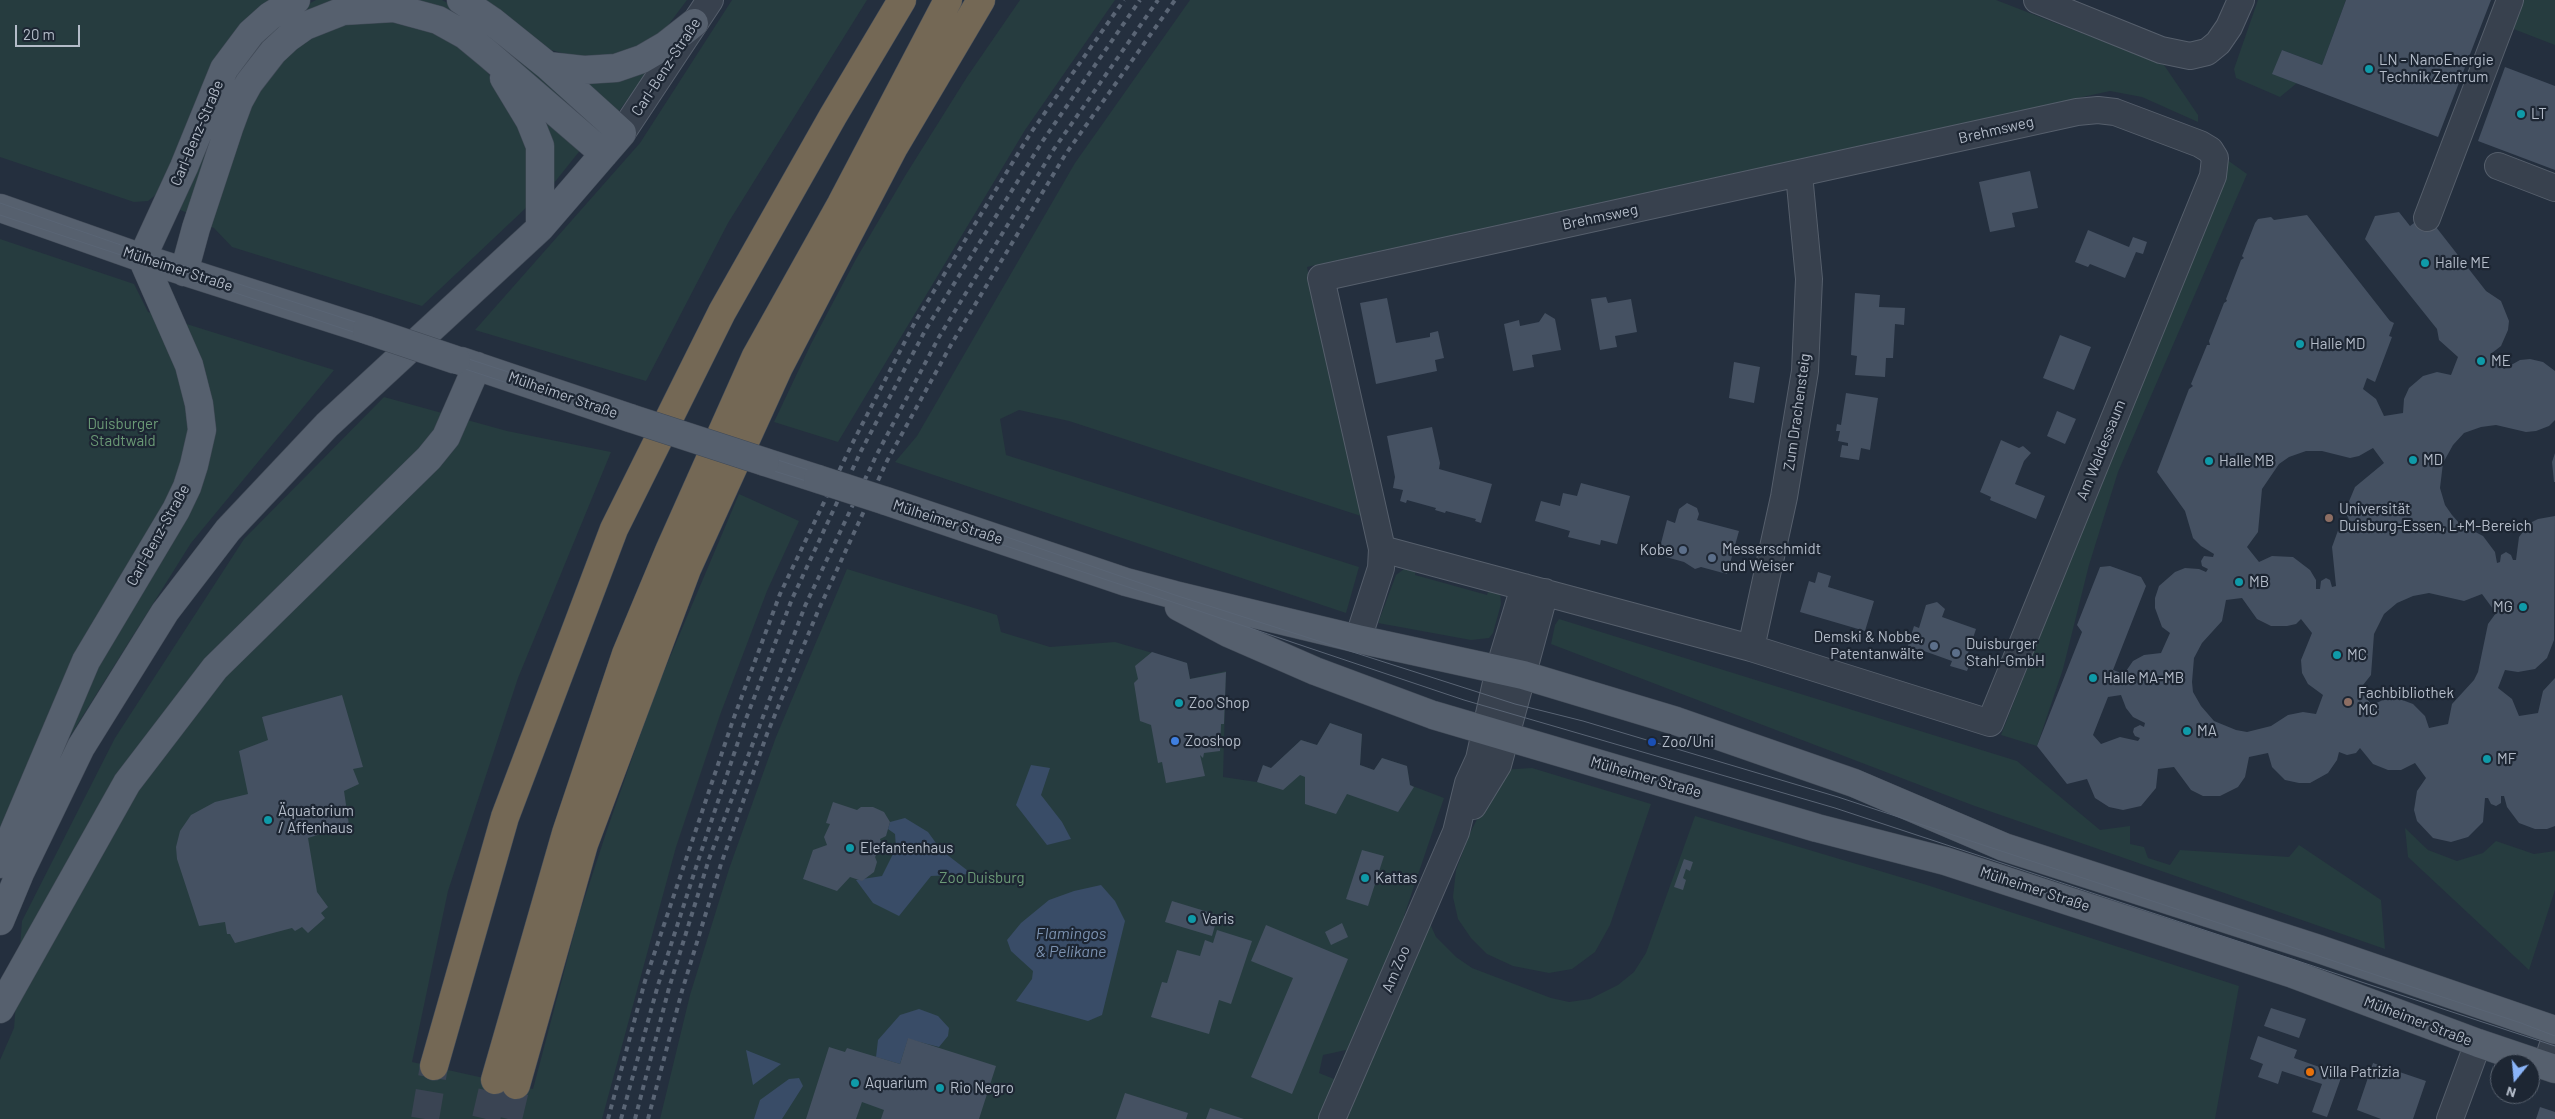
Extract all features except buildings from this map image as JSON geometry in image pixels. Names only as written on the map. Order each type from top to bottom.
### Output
[{"type":"highway","points":[[434,1066],[505,817],[614,530],[722,312],[833,116],[902,0]]},
{"type":"highway","points":[[948,0],[841,204],[756,356],[669,551],[626,654],[566,833],[506,1083],[584,844],[687,569],[783,358],[894,147],[981,0]]},
{"type":"main road","name":"Carl-Benz-Straße","points":[[0,864],[86,661],[176,510],[188,487],[194,465],[202,430],[199,404],[189,365],[142,258],[184,167],[224,69],[251,33],[270,16],[296,0]]},
{"type":"main road","name":"Carl-Benz-Straße","points":[[0,921],[20,873],[81,748],[165,612],[228,530],[327,425],[540,228],[622,133],[548,66],[492,21],[461,0]]},
{"type":"main road","name":"Carl-Benz-Straße","points":[[184,272],[196,228],[239,101],[261,67],[288,38],[305,26],[342,12],[369,8],[394,8],[438,20],[465,35],[604,154]]},
{"type":"main road","points":[[548,66],[584,70],[616,68],[642,58],[658,49],[694,23]]},
{"type":"main road","name":"Carl-Benz-Straße","points":[[488,54],[525,113],[540,146],[540,228]]},
{"type":"main road","name":"Mülheimer Straße","points":[[0,208],[184,272],[367,330],[1126,582],[1358,640],[1511,672],[1732,739],[1854,783],[2004,847],[2319,949],[2555,1030]]},
{"type":"main road","points":[[0,1009],[127,783],[215,668],[429,458],[446,437],[467,363]]},
{"type":"main road","name":"Mülheimer Straße","points":[[1126,582],[1228,633],[1315,672],[1433,715],[1817,828],[1945,861],[2290,973],[2478,1043],[2550,1067]]},
{"type":"street","name":"Carl-Benz-Straße","points":[[622,133],[660,79],[710,0]]},
{"type":"street","points":[[2038,0],[2078,8],[2166,52],[2190,56],[2207,52],[2218,43],[2229,27],[2240,0]]},
{"type":"street","points":[[2426,218],[2510,0]]},
{"type":"street","name":"Brehmsweg","points":[[1358,640],[1382,568],[1382,549],[1322,278],[2077,112],[2098,110],[2115,112],[2200,144],[2210,150],[2215,158],[2213,176]]},
{"type":"street","points":[[2498,166],[2555,188]]},
{"type":"street","name":"Zum Drachensteig","points":[[1751,648],[1784,496],[1805,371],[1808,279],[1799,174]]},
{"type":"street","name":"Am Waldessaum","points":[[1751,648],[1990,723],[2213,176]]},
{"type":"street","points":[[1382,549],[1751,648]]},
{"type":"street","points":[[1496,734],[1534,590]]},
{"type":"street","name":"Am Zoo","points":[[1335,1113],[1456,832],[1498,765],[1496,734]]},
{"type":"street","points":[[2550,1067],[2555,1038]]},
{"type":"street","points":[[2450,1119],[2478,1043]]},
{"type":"green space","points":[[0,0],[277,0],[173,164],[158,193],[148,201],[134,202],[0,157]]},
{"type":"green space","points":[[316,0],[355,0],[301,19],[190,214],[178,209],[245,56],[295,11]]},
{"type":"green space","points":[[405,0],[442,0],[464,12],[486,28],[589,119],[590,126]]},
{"type":"green space","points":[[478,0],[687,0],[663,32],[638,49],[616,57],[573,56],[551,50],[533,41]]},
{"type":"green space","points":[[732,0],[867,0],[728,223],[646,381],[475,330],[640,143]]},
{"type":"green space","points":[[1020,0],[1115,0],[1025,130],[838,442],[774,422],[811,344],[856,259],[967,77]]},
{"type":"green space","points":[[1190,0],[1996,0],[2164,65],[2198,115],[2198,122],[2142,97],[2110,91],[1307,267],[1361,516],[1069,421],[1019,410],[1000,419],[1006,455],[1359,567],[1346,613],[895,462],[917,436],[1075,163]]},
{"type":"green space","points":[[2258,0],[2346,0],[2322,65],[2282,50],[2273,74],[2297,83],[2280,97],[2236,78],[2234,69]]},
{"type":"green space","points":[[2522,0],[2555,0],[2555,45],[2511,28]]},
{"type":"green space","points":[[368,20],[412,23],[459,43],[479,61],[495,83],[519,122],[529,152],[529,205],[422,306],[232,247],[214,228],[206,225],[249,105],[281,60],[312,37],[343,25]]},
{"type":"green space","points":[[646,70],[646,74],[616,115],[577,78]]},
{"type":"green space","points":[[543,119],[582,148],[554,183],[551,182]]},
{"type":"green space","points":[[2226,159],[2247,174],[2118,472],[2089,565],[2063,669],[2037,746],[2001,735]]},
{"type":"green space","name":"Duisburger Stadtwald","points":[[0,239],[134,284],[148,312],[334,370],[191,543],[52,765],[0,872]]},
{"type":"green space","points":[[384,397],[507,431],[611,452],[518,678],[448,891],[412,1062],[533,1089],[579,915],[608,827],[656,690],[739,494],[799,521],[767,591],[720,715],[676,847],[602,1119],[0,1119],[0,1060],[14,1028],[22,921],[115,738],[244,539]]},
{"type":"green space","points":[[1408,566],[1416,568],[1415,575],[1487,595],[1489,588],[1500,591],[1501,604],[1493,633],[1489,638],[1471,640],[1378,623],[1396,575]]},
{"type":"green space","name":"Zoo Duisburg","points":[[847,569],[997,615],[1001,632],[1050,647],[1115,642],[1187,663],[1190,679],[1226,671],[1223,777],[1257,782],[1263,765],[1271,768],[1301,740],[1317,745],[1330,723],[1362,734],[1360,765],[1374,770],[1382,758],[1407,766],[1410,785],[1444,798],[1404,916],[1427,917],[1436,937],[1456,957],[1472,968],[1551,998],[1569,1002],[1590,999],[1618,985],[1634,972],[1646,953],[1695,816],[1927,885],[2239,986],[2215,1119],[660,1119],[690,995],[729,869],[776,737]],"holes":[[[1346,1050],[1334,1079],[1319,1073],[1323,1055]]]},
{"type":"green space","points":[[1559,619],[2017,761],[2100,830],[2130,826],[2130,844],[2144,847],[2148,858],[2170,865],[2180,850],[2289,857],[2299,845],[2381,900],[2385,949],[1972,805],[1551,644],[1555,625]]},
{"type":"green space","points":[[1532,768],[1651,804],[1610,925],[1595,952],[1572,969],[1549,973],[1513,966],[1487,954],[1471,938],[1458,919],[1453,897],[1456,870],[1470,833],[1502,770]]},
{"type":"green space","points":[[2405,828],[2428,850],[2457,861],[2483,853],[2496,841],[2534,854],[2555,851],[2555,890],[2529,970],[2408,857]]},
{"type":"water","points":[[1031,765],[1050,768],[1041,795],[1062,822],[1071,839],[1047,845],[1016,805]]},
{"type":"water","points":[[905,818],[928,832],[941,850],[972,874],[931,876],[899,916],[873,903],[856,880],[882,876],[896,848],[895,834],[888,829],[890,822]]},
{"type":"water","name":"Flamingos & Pelikane","points":[[1101,885],[1115,901],[1125,921],[1102,1015],[1088,1021],[1016,1001],[1032,979],[1033,971],[1011,951],[1007,940],[1021,923],[1049,900],[1074,891]]},
{"type":"water","points":[[919,1009],[938,1016],[949,1028],[948,1036],[939,1047],[908,1039],[900,1064],[876,1057],[878,1040],[900,1015]]},
{"type":"water","points":[[746,1050],[781,1064],[753,1085]]},
{"type":"water","points":[[799,1078],[803,1086],[782,1119],[754,1119],[760,1100],[789,1079]]},
{"type":"tunnel","points":[[425,1119],[434,1066]]},
{"type":"tunnel","points":[[486,1119],[495,1080]]},
{"type":"tunnel","points":[[508,1119],[516,1085]]},
{"type":"tram line","points":[[0,203],[144,253],[888,496],[1175,595],[1515,704],[1583,721],[1838,797],[2521,1023],[2555,1036]]},
{"type":"tram line","points":[[0,215],[761,467],[884,505],[1464,700],[1835,808],[2555,1046]]},
{"type":"railway","points":[[608,1119],[645,981],[733,720],[780,594],[851,446],[915,322],[1030,134],[1124,0]]},
{"type":"railway","points":[[621,1119],[658,985],[700,855],[744,724],[792,599],[861,451],[926,329],[1042,142],[1140,0]]},
{"type":"railway","points":[[635,1119],[669,988],[709,859],[805,606],[876,456],[939,337],[1054,149],[1158,0]]},
{"type":"railway","points":[[648,1119],[682,991],[721,864],[767,734],[818,611],[887,461],[952,343],[1065,155],[1175,0]]},
{"type":"place","name":"LN - NanoEnergie Technik Zentrum","points":[[2369,69]]},
{"type":"place","name":"LT","points":[[2521,114]]},
{"type":"place","name":"Halle ME","points":[[2425,263]]},
{"type":"place","name":"Halle MD","points":[[2300,344]]},
{"type":"place","name":"ME","points":[[2481,361]]},
{"type":"place","name":"MD","points":[[2413,460]]},
{"type":"place","name":"Halle MB","points":[[2209,461]]},
{"type":"place","name":"Universität Duisburg-Essen, L+M-Bereich","points":[[2329,518]]},
{"type":"place","name":"Kobe","points":[[1683,550]]},
{"type":"place","name":"Messerschmidt und Weiser","points":[[1712,558]]},
{"type":"place","name":"MB","points":[[2239,582]]},
{"type":"place","name":"MG","points":[[2523,607]]},
{"type":"place","name":"Demski & Nobbe, Patentanwälte","points":[[1934,646]]},
{"type":"place","name":"Duisburger Stahl-GmbH","points":[[1956,653]]},
{"type":"place","name":"MC","points":[[2337,655]]},
{"type":"place","name":"Halle MA-MB","points":[[2093,678]]},
{"type":"place","name":"Fachbibliothek MC","points":[[2348,702]]},
{"type":"place","name":"Zoo Shop","points":[[1179,703]]},
{"type":"place","name":"MA","points":[[2187,731]]},
{"type":"place","name":"Zooshop","points":[[1175,741]]},
{"type":"place","name":"Zoo/Uni","points":[[1652,742]]},
{"type":"place","name":"MF","points":[[2487,759]]},
{"type":"place","name":"Äquatorium / Affenhaus","points":[[268,820]]},
{"type":"place","name":"Elefantenhaus","points":[[850,848]]},
{"type":"place","name":"Kattas","points":[[1365,878]]},
{"type":"place","name":"Varis","points":[[1192,919]]},
{"type":"place","name":"Villa Patrizia","points":[[2310,1072]]},
{"type":"place","name":"Aquarium","points":[[855,1083]]},
{"type":"place","name":"Rio Negro","points":[[940,1088]]}]
